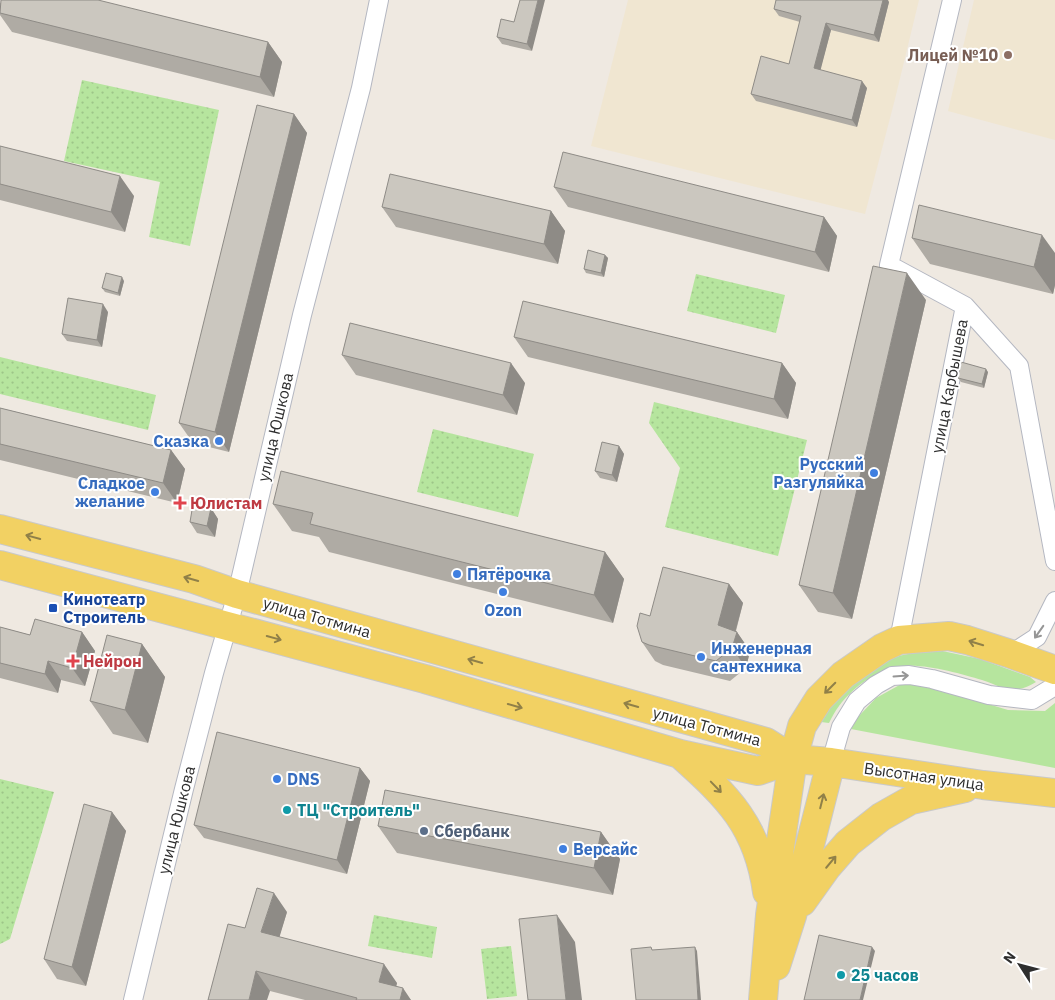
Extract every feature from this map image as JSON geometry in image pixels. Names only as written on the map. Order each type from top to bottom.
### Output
[{"type":"main road","name":"улица Тотмина","points":[[0,529],[194,579],[237,594],[766,742],[793,759]]},
{"type":"main road","name":"улица Тотмина","points":[[0,565],[425,679],[680,754],[758,771],[793,759]]},
{"type":"main road","points":[[781,916],[793,759],[802,726],[819,699],[843,675],[882,648],[899,640],[949,636],[1011,654],[1055,670]]},
{"type":"main road","points":[[680,754],[716,786],[750,831],[781,916]]},
{"type":"main road","name":"Высотная улица","points":[[793,759],[832,762],[983,785],[1055,793]]},
{"type":"main road","points":[[764,1000],[781,916],[832,762]]},
{"type":"main road","points":[[781,916],[848,843],[881,817],[911,800],[983,785]]},
{"type":"street","name":"улица Юшкова","points":[[133,1000],[186,780],[237,594],[302,315],[360,88],[380,0]]},
{"type":"street","name":"улица Карбышева","points":[[899,640],[965,306],[889,265],[952,0]]},
{"type":"street","points":[[965,306],[1019,366],[1055,561]]},
{"type":"street","points":[[1011,654],[1037,637],[1055,601]]},
{"type":"street","points":[[832,762],[841,727],[857,701],[876,685],[892,676],[909,675],[932,679],[988,695],[1032,700],[1055,686]]},
{"type":"shaded area","points":[[628,0],[919,0],[865,214],[591,146]]},
{"type":"shaded area","name":"Лицей №10","points":[[974,0],[1055,0],[1055,140],[948,111]]},
{"type":"green space","points":[[82,80],[219,110],[190,246],[149,237],[160,182],[64,161]]},
{"type":"green space","points":[[696,274],[785,295],[776,333],[687,311]]},
{"type":"green space","points":[[0,357],[156,395],[148,430],[0,394]]},
{"type":"green space","points":[[654,402],[807,440],[778,556],[665,527],[680,468],[649,423]]},
{"type":"green space","points":[[433,429],[534,454],[518,517],[417,492]]},
{"type":"green space","points":[[933,649],[980,659],[1030,677],[1036,682],[1015,690],[924,666],[896,667],[868,679],[852,691],[839,706],[829,723],[821,722],[839,694],[874,665],[908,654]]},
{"type":"green space","points":[[905,682],[925,685],[1008,710],[1045,711],[1055,703],[1055,768],[851,729],[857,718],[876,698]]},
{"type":"green space","points":[[0,779],[54,792],[10,939],[0,944]]},
{"type":"green space","points":[[374,915],[437,927],[432,958],[368,946]]},
{"type":"green space","points":[[511,946],[517,996],[487,999],[481,949]]},
{"type":"building","points":[[1,0],[98,0],[268,42],[260,77],[0,13]]},
{"type":"building","points":[[520,0],[538,0],[527,44],[497,37],[501,19],[514,22]]},
{"type":"building","points":[[776,0],[883,0],[874,35],[826,23],[814,68],[862,81],[852,120],[751,94],[761,56],[789,64],[801,16],[774,9]]},
{"type":"building","points":[[257,105],[294,114],[215,432],[179,423]]},
{"type":"building","points":[[0,146],[120,176],[111,212],[0,184]]},
{"type":"building","points":[[563,152],[824,217],[815,252],[554,187]]},
{"type":"building","points":[[390,174],[551,211],[544,244],[382,207]]},
{"type":"building","points":[[919,205],[1042,235],[1034,267],[912,238]]},
{"type":"building","points":[[588,250],[605,255],[601,273],[584,269]]},
{"type":"building","points":[[873,266],[907,273],[833,593],[799,585]]},
{"type":"building","points":[[106,273],[122,277],[118,293],[102,288]]},
{"type":"building","points":[[68,298],[103,304],[97,340],[62,334]]},
{"type":"building","points":[[523,301],[782,363],[774,399],[514,337]]},
{"type":"building","points":[[350,323],[511,363],[503,395],[342,355]]},
{"type":"building","points":[[961,362],[986,369],[982,384],[958,378]]},
{"type":"building","points":[[0,408],[171,450],[163,483],[0,444]]},
{"type":"building","points":[[602,442],[619,446],[612,475],[595,471]]},
{"type":"building","points":[[281,471],[605,552],[594,595],[310,524],[313,513],[273,504]]},
{"type":"building","points":[[193,504],[211,508],[207,526],[190,522]]},
{"type":"building","points":[[663,567],[729,584],[718,625],[737,632],[732,648],[716,661],[642,642],[637,626],[640,613],[650,616]]},
{"type":"building","points":[[35,619],[82,632],[72,668],[48,661],[45,674],[0,663],[0,627],[30,635]]},
{"type":"building","points":[[107,635],[142,644],[125,710],[90,701]]},
{"type":"building","name":"ТЦ \"Строитель\"","points":[[217,732],[360,768],[337,860],[194,825]]},
{"type":"building","points":[[385,790],[601,832],[594,868],[378,826]]},
{"type":"building","points":[[84,804],[112,812],[72,967],[44,959]]},
{"type":"building","points":[[257,888],[274,893],[261,932],[384,964],[379,982],[403,988],[400,1000],[356,1000],[357,998],[256,971],[249,1000],[208,1000],[228,924],[245,928]]},
{"type":"building","points":[[557,915],[566,1000],[528,1000],[519,919]]},
{"type":"building","name":"25 часов","points":[[819,935],[872,947],[860,1000],[804,1000]]},
{"type":"building","points":[[651,947],[652,950],[695,947],[698,1000],[636,1000],[631,949]]},
{"type":"place","name":"Лицей №10","points":[[1008,55]]},
{"type":"place","name":"Сказка","points":[[219,441]]},
{"type":"place","name":"Русский Разгуляйка","points":[[874,473]]},
{"type":"place","name":"Сладкое желание","points":[[155,492]]},
{"type":"place","name":"Юлистам","points":[[180,503]]},
{"type":"place","name":"Пятёрочка","points":[[457,574]]},
{"type":"place","name":"Ozon","points":[[503,592]]},
{"type":"place","name":"Кинотеатр Строитель","points":[[53,608]]},
{"type":"place","name":"Инженерная сантехника","points":[[701,657]]},
{"type":"place","name":"Нейрон","points":[[73,661]]},
{"type":"place","name":"DNS","points":[[277,779]]},
{"type":"place","name":"ТЦ \"Строитель\"","points":[[287,810]]},
{"type":"place","name":"Сбербанк","points":[[424,831]]},
{"type":"place","name":"Версайс","points":[[563,849]]},
{"type":"place","name":"25 часов","points":[[841,975]]}]
